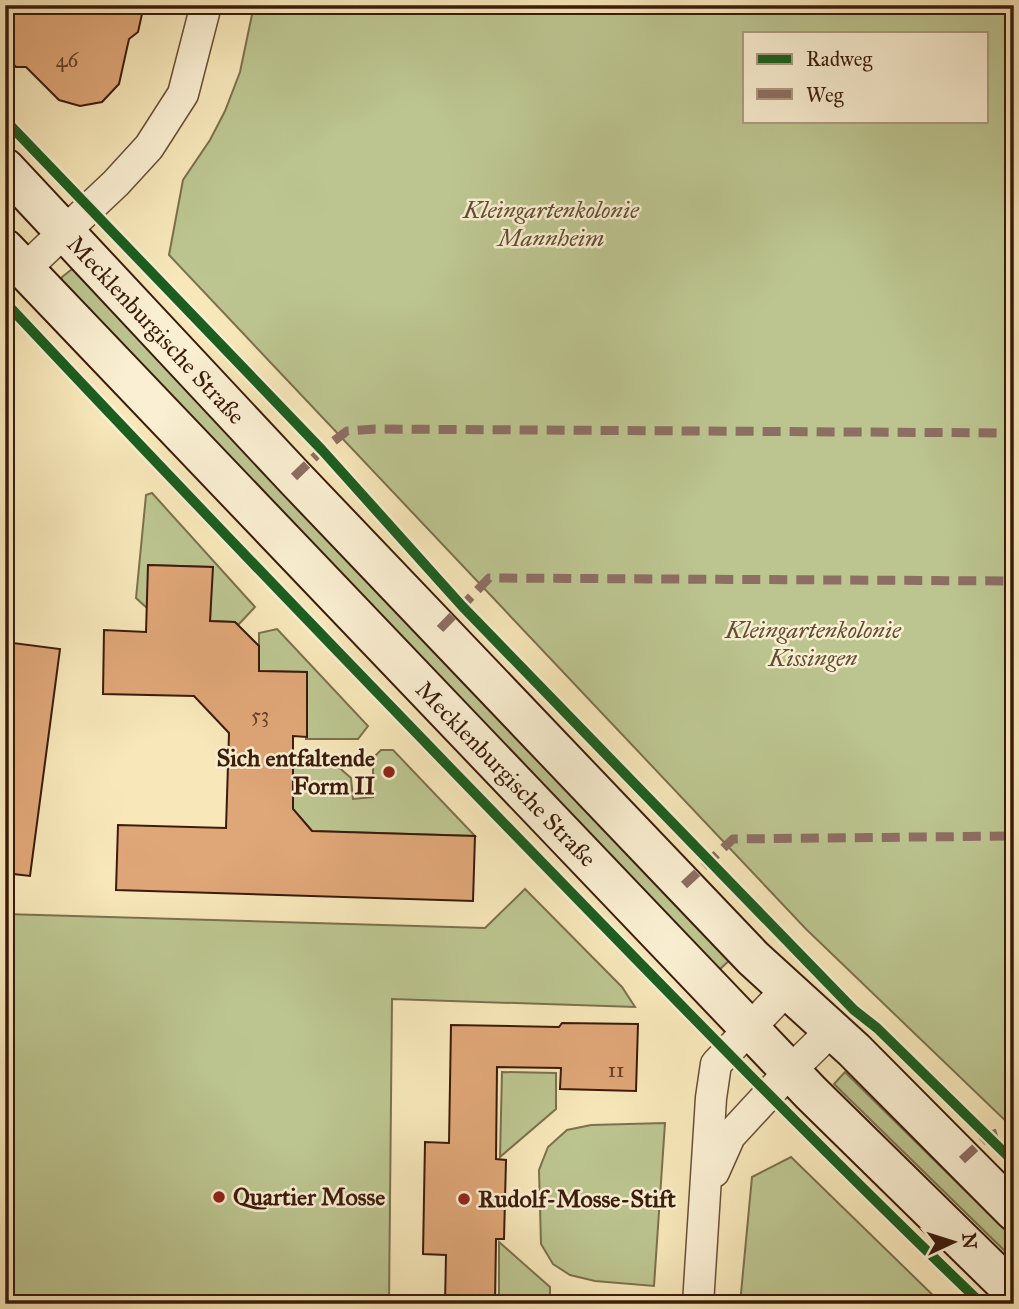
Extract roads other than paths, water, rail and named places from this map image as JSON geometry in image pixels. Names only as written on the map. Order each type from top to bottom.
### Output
[{"type":"main road","name":"Mecklenburgische Straße","points":[[5,168],[719,922],[1014,1210]]},
{"type":"main road","name":"Mecklenburgische Straße","points":[[15,259],[790,1071],[877,1160],[1014,1292]]},
{"type":"street","points":[[15,259],[63,232],[116,183],[149,147],[183,94],[206,5]]},
{"type":"street","points":[[698,1304],[711,1098],[716,1064],[787,989]]},
{"type":"street","points":[[707,1188],[730,1136],[832,1030]]},
{"type":"place","name":"Sich entfaltende Form II","points":[[389,772]]},
{"type":"place","name":"Quartier Mosse","points":[[219,1197]]},
{"type":"place","name":"Rudolf-Mosse-Stift","points":[[464,1199]]},
{"type":"park label","name":"Kleingartenkolonie Mannheim","points":[[551,224]]},
{"type":"park label","name":"Kleingartenkolonie Kissingen","points":[[813,644]]}]
